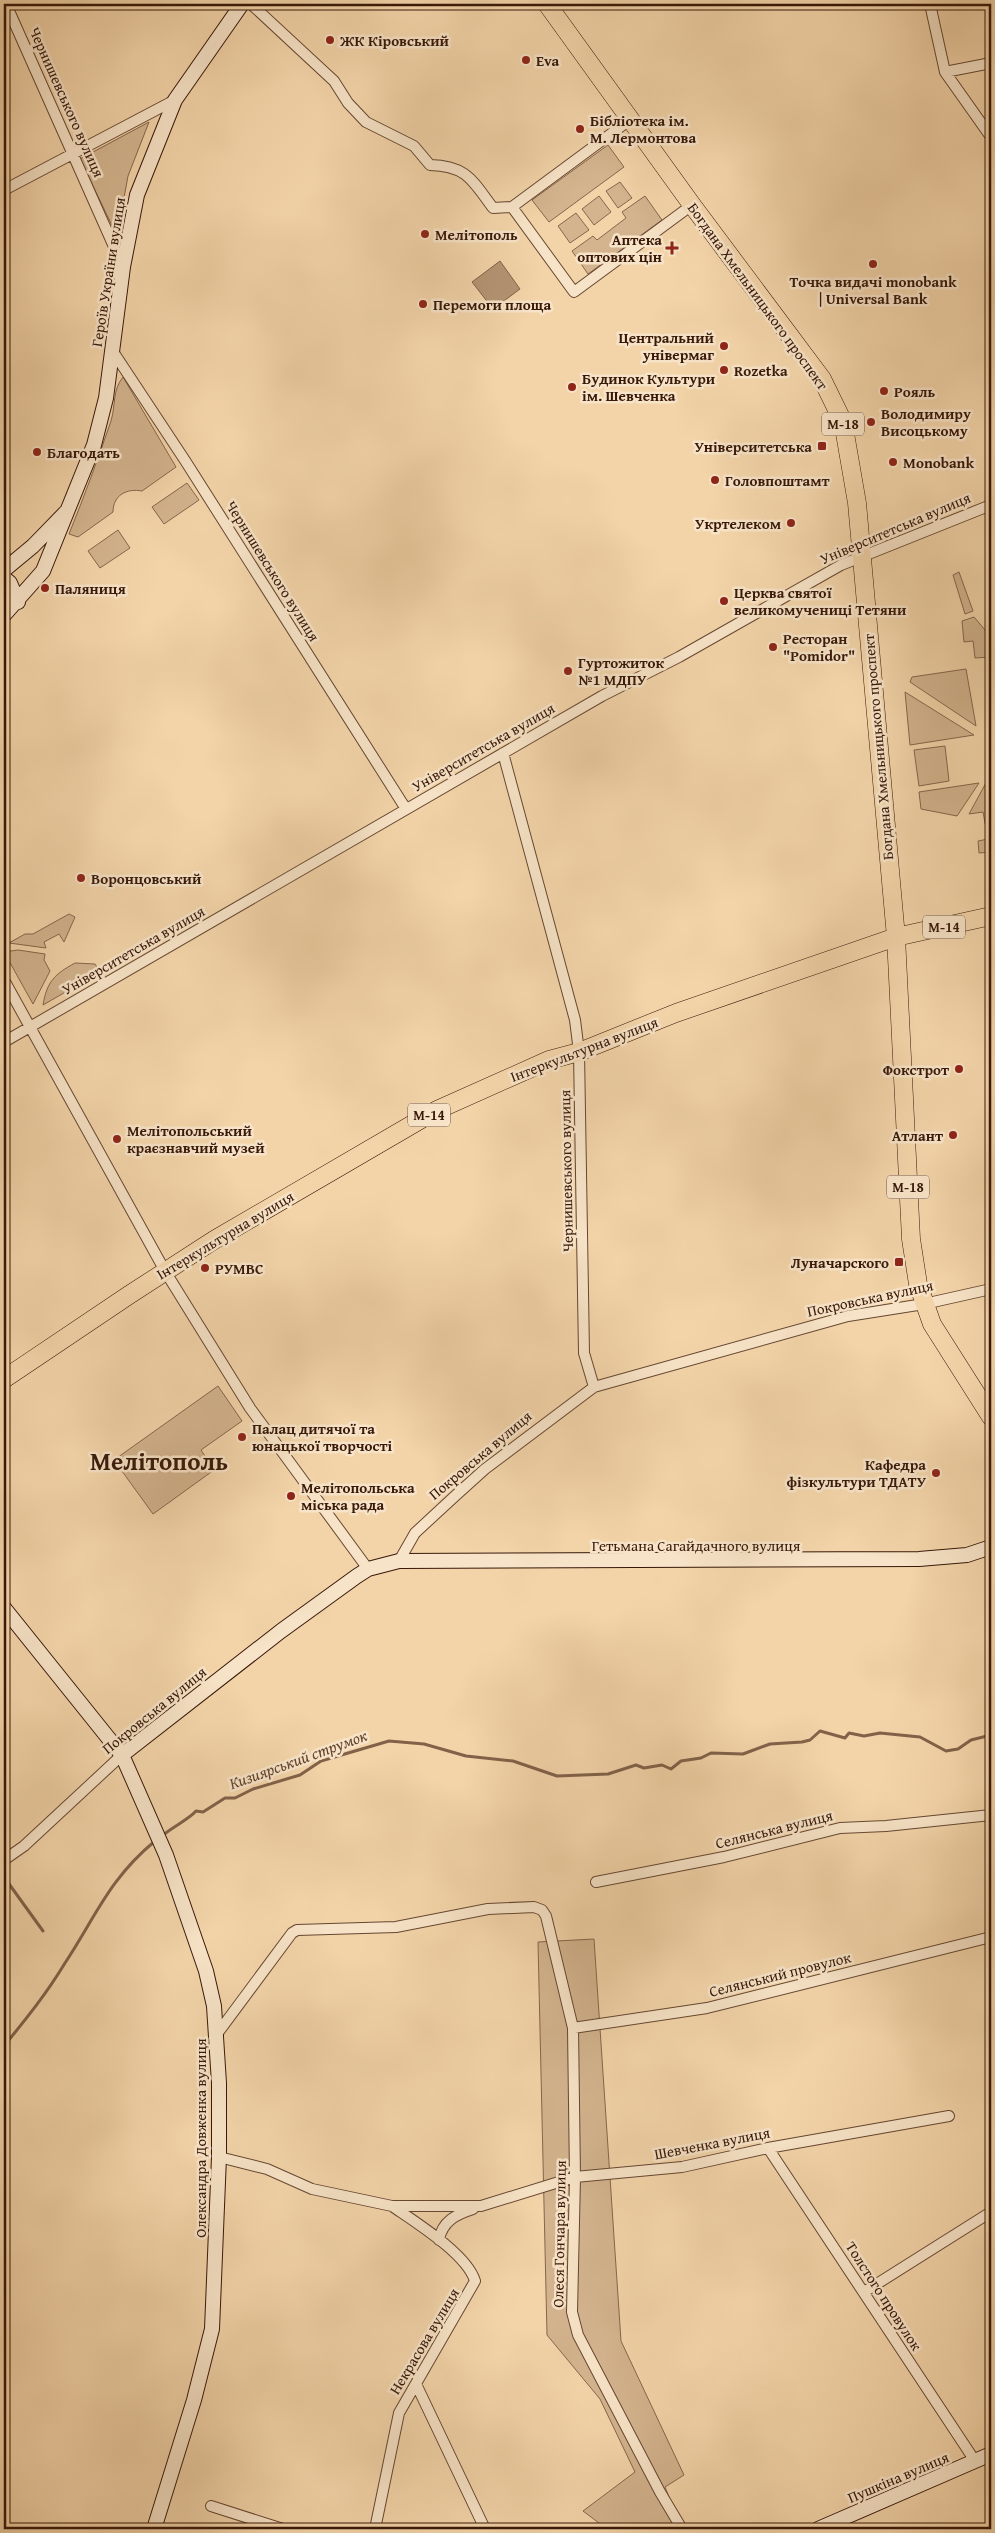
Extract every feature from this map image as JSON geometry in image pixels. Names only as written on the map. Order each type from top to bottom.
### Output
[{"type":"highway","name":"Богдана Хмельницького проспект","points":[[547,4],[692,205],[822,379],[835,404],[848,446],[857,503],[896,937],[911,1239],[924,1304],[932,1324],[991,1417]]},
{"type":"highway","name":"Інтеркультурна вулиця","points":[[4,1379],[214,1240],[437,1110],[549,1060],[579,1052],[676,1013],[896,937],[991,916]]},
{"type":"main road","name":"Героїв України вулиця","points":[[4,614],[18,602],[43,571],[94,445],[106,398],[123,267],[137,195],[175,100],[242,4]]},
{"type":"main road","points":[[18,602],[5,567],[33,546],[70,508]]},
{"type":"main road","name":"Гетьмана Сагайдачного вулиця","points":[[399,1561],[920,1560],[967,1555],[991,1547]]},
{"type":"main road","name":"Покровська вулиця","points":[[122,1755],[281,1630],[368,1569],[399,1561]]},
{"type":"main road","name":"Олександра Довженка вулиця","points":[[4,1608],[122,1755],[166,1856],[206,1972],[214,2006],[217,2034],[219,2157],[212,2329],[197,2391],[154,2529]]},
{"type":"main road","name":"Пушкіна вулиця","points":[[818,2529],[991,2454]]},
{"type":"street","name":"Чернишевського вулиця","points":[[6,4],[123,267]]},
{"type":"street","points":[[251,4],[334,81],[348,103],[366,122],[414,146],[430,165],[449,166],[468,174],[493,208],[512,207],[631,119]]},
{"type":"street","points":[[930,4],[945,72],[991,137]]},
{"type":"street","points":[[945,72],[991,63]]},
{"type":"street","points":[[4,190],[175,100]]},
{"type":"street","points":[[512,207],[574,292],[692,205]]},
{"type":"street","name":"Чернишевського вулиця","points":[[112,350],[406,809]]},
{"type":"street","name":"Університетська вулиця","points":[[4,1042],[602,696],[679,657],[808,582],[861,556],[991,505]]},
{"type":"street","name":"Чернишевського вулиця","points":[[503,753],[575,1020],[579,1052],[584,1353],[594,1387]]},
{"type":"street","points":[[4,980],[165,1271],[250,1408],[368,1569]]},
{"type":"street","name":"Покровська вулиця","points":[[399,1561],[415,1533],[455,1496],[492,1464],[594,1387],[848,1316],[924,1304],[991,1289]]},
{"type":"street","name":"Покровська вулиця","points":[[4,1860],[24,1846],[122,1755]]},
{"type":"street","name":"Селянська вулиця","points":[[596,1882],[724,1858],[840,1828],[886,1826],[991,1815]]},
{"type":"street","name":"Олеся Гончара вулиця","points":[[217,2034],[292,1933],[297,1930],[396,1927],[488,1909],[534,1906],[542,1910],[546,1916],[573,2028],[575,2177],[572,2312],[578,2334],[660,2492],[682,2529]]},
{"type":"street","name":"Селянський провулок","points":[[573,2028],[707,2008],[991,1938]]},
{"type":"street","name":"Шевченка вулиця","points":[[439,2240],[444,2225],[452,2218],[481,2206],[575,2177],[682,2167],[768,2148],[950,2116]]},
{"type":"street","name":"Толстого провулок","points":[[768,2148],[975,2461]]},
{"type":"street","name":"Шевченка вулиця","points":[[219,2157],[267,2169],[312,2189],[392,2206],[481,2206]]},
{"type":"street","name":"Некрасова вулиця","points":[[375,2529],[399,2413],[475,2280],[472,2270],[439,2240],[392,2206]]},
{"type":"street","points":[[864,2292],[991,2212]]},
{"type":"street","points":[[416,2384],[485,2529]]},
{"type":"street","points":[[211,2506],[283,2529]]},
{"type":"shaded area","points":[[149,122],[128,176],[117,236],[80,159]]},
{"type":"shaded area","points":[[608,145],[624,167],[549,222],[532,200]]},
{"type":"shaded area","points":[[620,182],[632,198],[618,208],[606,191]]},
{"type":"shaded area","points":[[599,196],[611,212],[594,225],[582,209]]},
{"type":"shaded area","points":[[645,196],[662,220],[588,274],[572,251],[593,236],[597,240],[626,218],[622,212]]},
{"type":"shaded area","points":[[576,213],[589,230],[570,243],[558,226]]},
{"type":"shaded area","points":[[500,261],[520,289],[493,309],[472,282]]},
{"type":"shaded area","points":[[123,377],[176,467],[142,491],[136,490],[122,494],[115,501],[113,512],[78,537],[69,534],[111,421],[117,387]]},
{"type":"shaded area","points":[[187,483],[199,500],[164,524],[152,507]]},
{"type":"shaded area","points":[[118,530],[130,548],[100,568],[88,551]]},
{"type":"shaded area","points":[[959,572],[973,611],[965,614],[953,575]]},
{"type":"shaded area","points":[[974,617],[991,637],[991,657],[975,658],[973,641],[964,642],[962,621]]},
{"type":"shaded area","points":[[966,669],[976,726],[910,682],[912,677]]},
{"type":"shaded area","points":[[905,692],[974,735],[910,745]]},
{"type":"shaded area","points":[[945,746],[949,781],[919,786],[914,750]]},
{"type":"shaded area","points":[[991,779],[991,852],[979,853],[978,841],[988,839],[983,812],[969,814],[987,781]]},
{"type":"shaded area","points":[[979,783],[957,816],[921,809],[919,792]]},
{"type":"shaded area","points":[[69,914],[75,917],[64,942],[59,934],[44,942],[46,948],[9,943],[25,934],[33,934]]},
{"type":"shaded area","points":[[18,950],[45,954],[44,960],[50,971],[33,1004],[4,952]]},
{"type":"shaded area","points":[[75,963],[95,964],[100,972],[43,1005],[47,990],[53,979]]},
{"type":"shaded area","points":[[218,1386],[242,1421],[201,1450],[214,1470],[153,1514],[114,1460]]},
{"type":"shaded area","points":[[594,1939],[621,2341],[684,2475],[665,2487],[682,2529],[607,2529],[583,2511],[635,2472],[600,2399],[547,2335],[538,1942]]},
{"type":"waterway","name":"Кизиярський струмок","points":[[162,1836],[196,1811],[203,1812],[225,1798],[235,1798],[253,1789],[300,1775],[321,1761],[389,1741],[424,1744],[466,1756],[513,1761],[557,1776],[608,1774],[636,1765],[644,1768],[662,1765],[671,1769],[681,1761],[701,1758],[711,1753],[743,1754],[770,1744],[810,1740],[820,1731],[845,1738],[849,1733],[864,1736],[880,1733],[920,1737],[946,1751],[958,1749],[971,1740],[991,1735]]},
{"type":"waterway","name":"Кизиярський струмок","points":[[4,2046],[51,1985],[114,1884],[139,1855],[155,1841]]},
{"type":"waterway","points":[[4,1877],[43,1931]]},
{"type":"place","name":"ЖК Кіровський","points":[[330,40]]},
{"type":"place","name":"Eva","points":[[526,60]]},
{"type":"place","name":"Бібліотека ім. М. Лермонтова","points":[[580,129]]},
{"type":"place","name":"Мелітополь","points":[[425,234]]},
{"type":"place","name":"Аптека оптових цін","points":[[672,248]]},
{"type":"place","name":"Точка видачі monobank | Universal Bank","points":[[873,264]]},
{"type":"place","name":"Перемоги площа","points":[[423,304]]},
{"type":"place","name":"Центральний універмаг","points":[[724,346]]},
{"type":"place","name":"Rozetka","points":[[724,370]]},
{"type":"place","name":"Будинок Культури ім. Шевченка","points":[[572,387]]},
{"type":"place","name":"Рояль","points":[[884,391]]},
{"type":"place","name":"Володимиру Висоцькому","points":[[871,422]]},
{"type":"place","name":"Університетська","points":[[822,446]]},
{"type":"place","name":"Благодать","points":[[37,452]]},
{"type":"place","name":"Monobank","points":[[893,462]]},
{"type":"place","name":"Головпоштамт","points":[[715,480]]},
{"type":"place","name":"Укртелеком","points":[[791,523]]},
{"type":"place","name":"Паляниця","points":[[45,588]]},
{"type":"place","name":"Церква святої великомучениці Тетяни","points":[[724,601]]},
{"type":"place","name":"Ресторан \"Pomidor\"","points":[[773,647]]},
{"type":"place","name":"Гуртожиток №1 МДПУ","points":[[568,671]]},
{"type":"place","name":"Воронцовський","points":[[81,878]]},
{"type":"place","name":"Фокстрот","points":[[959,1069]]},
{"type":"place","name":"Атлант","points":[[953,1135]]},
{"type":"place","name":"Мелітопольський краєзнавчий музей","points":[[117,1139]]},
{"type":"place","name":"Луначарского","points":[[899,1262]]},
{"type":"place","name":"РУМВC","points":[[205,1268]]},
{"type":"place","name":"Палац дитячої та юнацької творчості","points":[[242,1437]]},
{"type":"place","name":"Кафедра фізкультури ТДАТУ","points":[[936,1473]]},
{"type":"place","name":"Мелітопольська міська рада","points":[[291,1496]]},
{"type":"district","name":"Мелітополь","points":[[159,1461]]}]
